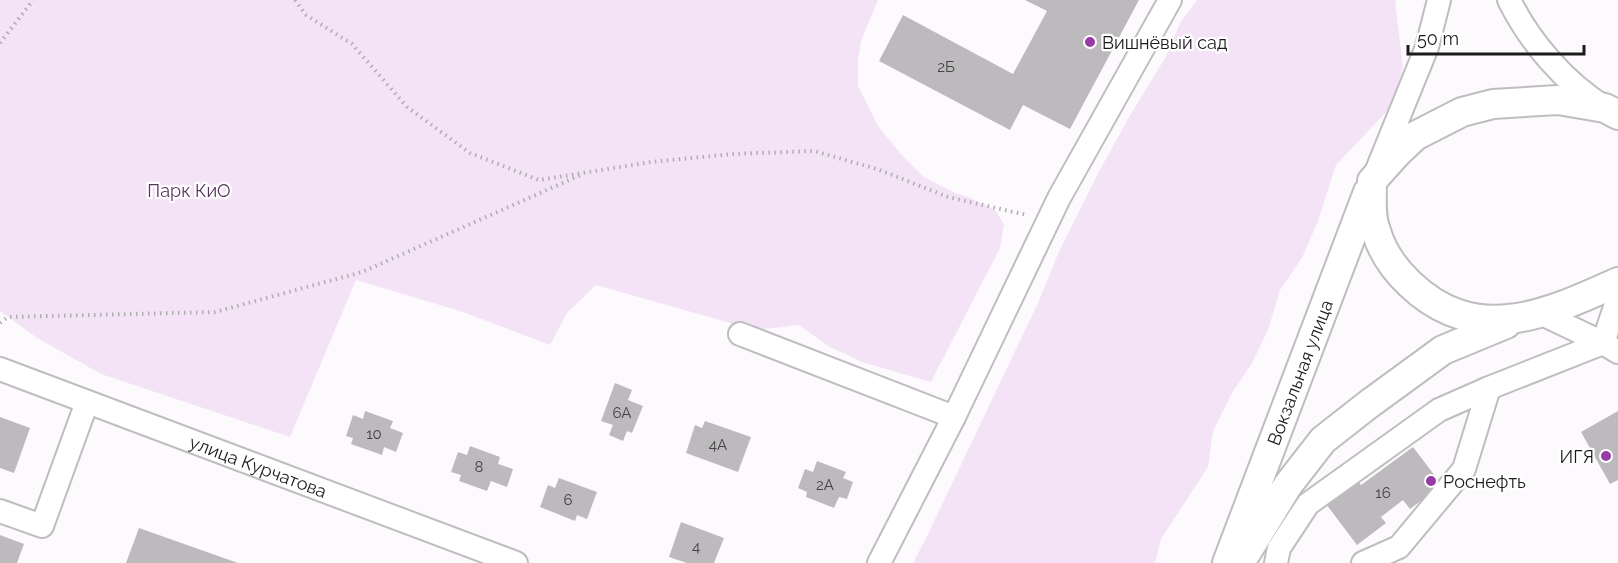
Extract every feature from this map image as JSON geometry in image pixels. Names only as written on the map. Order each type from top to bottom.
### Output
[{"type":"main road","points":[[1531,315],[1478,320],[1445,310],[1424,297],[1394,267],[1375,231],[1372,181],[1415,136],[1462,112],[1493,104],[1558,100],[1605,108],[1618,115]]},
{"type":"main road","name":"Вокзальная улица","points":[[1227,563],[1372,181]]},
{"type":"main road","points":[[1240,563],[1288,485],[1323,440],[1369,404],[1443,350],[1531,315],[1580,299],[1618,282]]},
{"type":"street","points":[[879,563],[954,417],[1059,198],[1170,0]]},
{"type":"street","points":[[1372,181],[1426,46],[1439,0]]},
{"type":"street","points":[[1509,0],[1529,33],[1563,75],[1601,105],[1618,115]]},
{"type":"street","points":[[1611,348],[1618,297]]},
{"type":"street","points":[[1531,315],[1611,348]]},
{"type":"street","points":[[740,334],[954,417]]},
{"type":"street","points":[[1276,563],[1279,548],[1308,504],[1439,410],[1489,388],[1611,348]]},
{"type":"street","name":"улица Курчатова","points":[[0,369],[516,563]]},
{"type":"street","points":[[1363,563],[1399,547],[1464,469],[1489,388]]},
{"type":"street","points":[[0,511],[42,525],[87,402]]},
{"type":"path","points":[[0,43],[33,0]]},
{"type":"path","points":[[295,0],[306,15],[352,44],[407,107],[470,153],[539,180],[651,162],[732,154],[814,151],[877,169],[948,197],[1049,220]]},
{"type":"path","points":[[0,322],[8,317],[214,312],[362,272],[588,172]]},
{"type":"green space","name":"Парк КиО","points":[[0,0],[878,0],[861,41],[858,86],[878,126],[924,177],[995,210],[1004,224],[1000,248],[931,382],[862,362],[828,346],[799,325],[755,330],[596,285],[567,313],[550,345],[463,312],[356,280],[290,437],[101,374],[37,338],[0,311]]},
{"type":"green space","points":[[1197,0],[1395,0],[1403,68],[1391,107],[1336,165],[1318,221],[1302,258],[1280,290],[1268,330],[1213,431],[1208,467],[1161,539],[1155,563],[913,563],[1096,177],[1165,58],[1180,23]]},
{"type":"building","points":[[1025,0],[1139,0],[1070,129],[1023,105],[1010,130],[879,61],[903,15],[1013,74],[1047,11]]},
{"type":"building","points":[[615,383],[632,390],[628,400],[643,406],[632,433],[627,431],[623,441],[609,435],[613,425],[601,421]]},
{"type":"building","points":[[365,411],[393,421],[390,428],[403,433],[396,452],[384,447],[382,455],[351,444],[353,438],[346,436],[353,415],[363,419]]},
{"type":"building","name":"ИГЯ","points":[[1618,411],[1618,480],[1610,484],[1581,432]]},
{"type":"building","points":[[0,417],[30,428],[14,473],[0,468]]},
{"type":"building","points":[[705,421],[751,437],[738,472],[686,453],[695,425],[702,428]]},
{"type":"building","points":[[470,446],[500,457],[498,464],[513,469],[507,487],[491,481],[487,491],[459,481],[461,475],[451,472],[458,452],[467,455]]},
{"type":"building","points":[[1413,447],[1442,485],[1410,509],[1403,500],[1381,517],[1386,523],[1357,545],[1323,500],[1355,477],[1361,485]]},
{"type":"building","points":[[817,461],[846,472],[843,478],[853,482],[847,499],[839,497],[834,508],[806,497],[807,492],[798,488],[805,469],[813,472]]},
{"type":"building","points":[[559,478],[597,492],[587,519],[577,515],[575,521],[540,507],[548,485],[555,488]]},
{"type":"building","points":[[681,522],[724,538],[714,563],[687,563],[669,557]]},
{"type":"building","points":[[139,528],[238,563],[126,563]]},
{"type":"building","points":[[0,535],[24,544],[17,563],[0,563]]},
{"type":"place","name":"Вишнёвый сад","points":[[1090,42]]},
{"type":"place","name":"ИГЯ","points":[[1606,456]]},
{"type":"place","name":"Роснефть","points":[[1431,481]]}]
